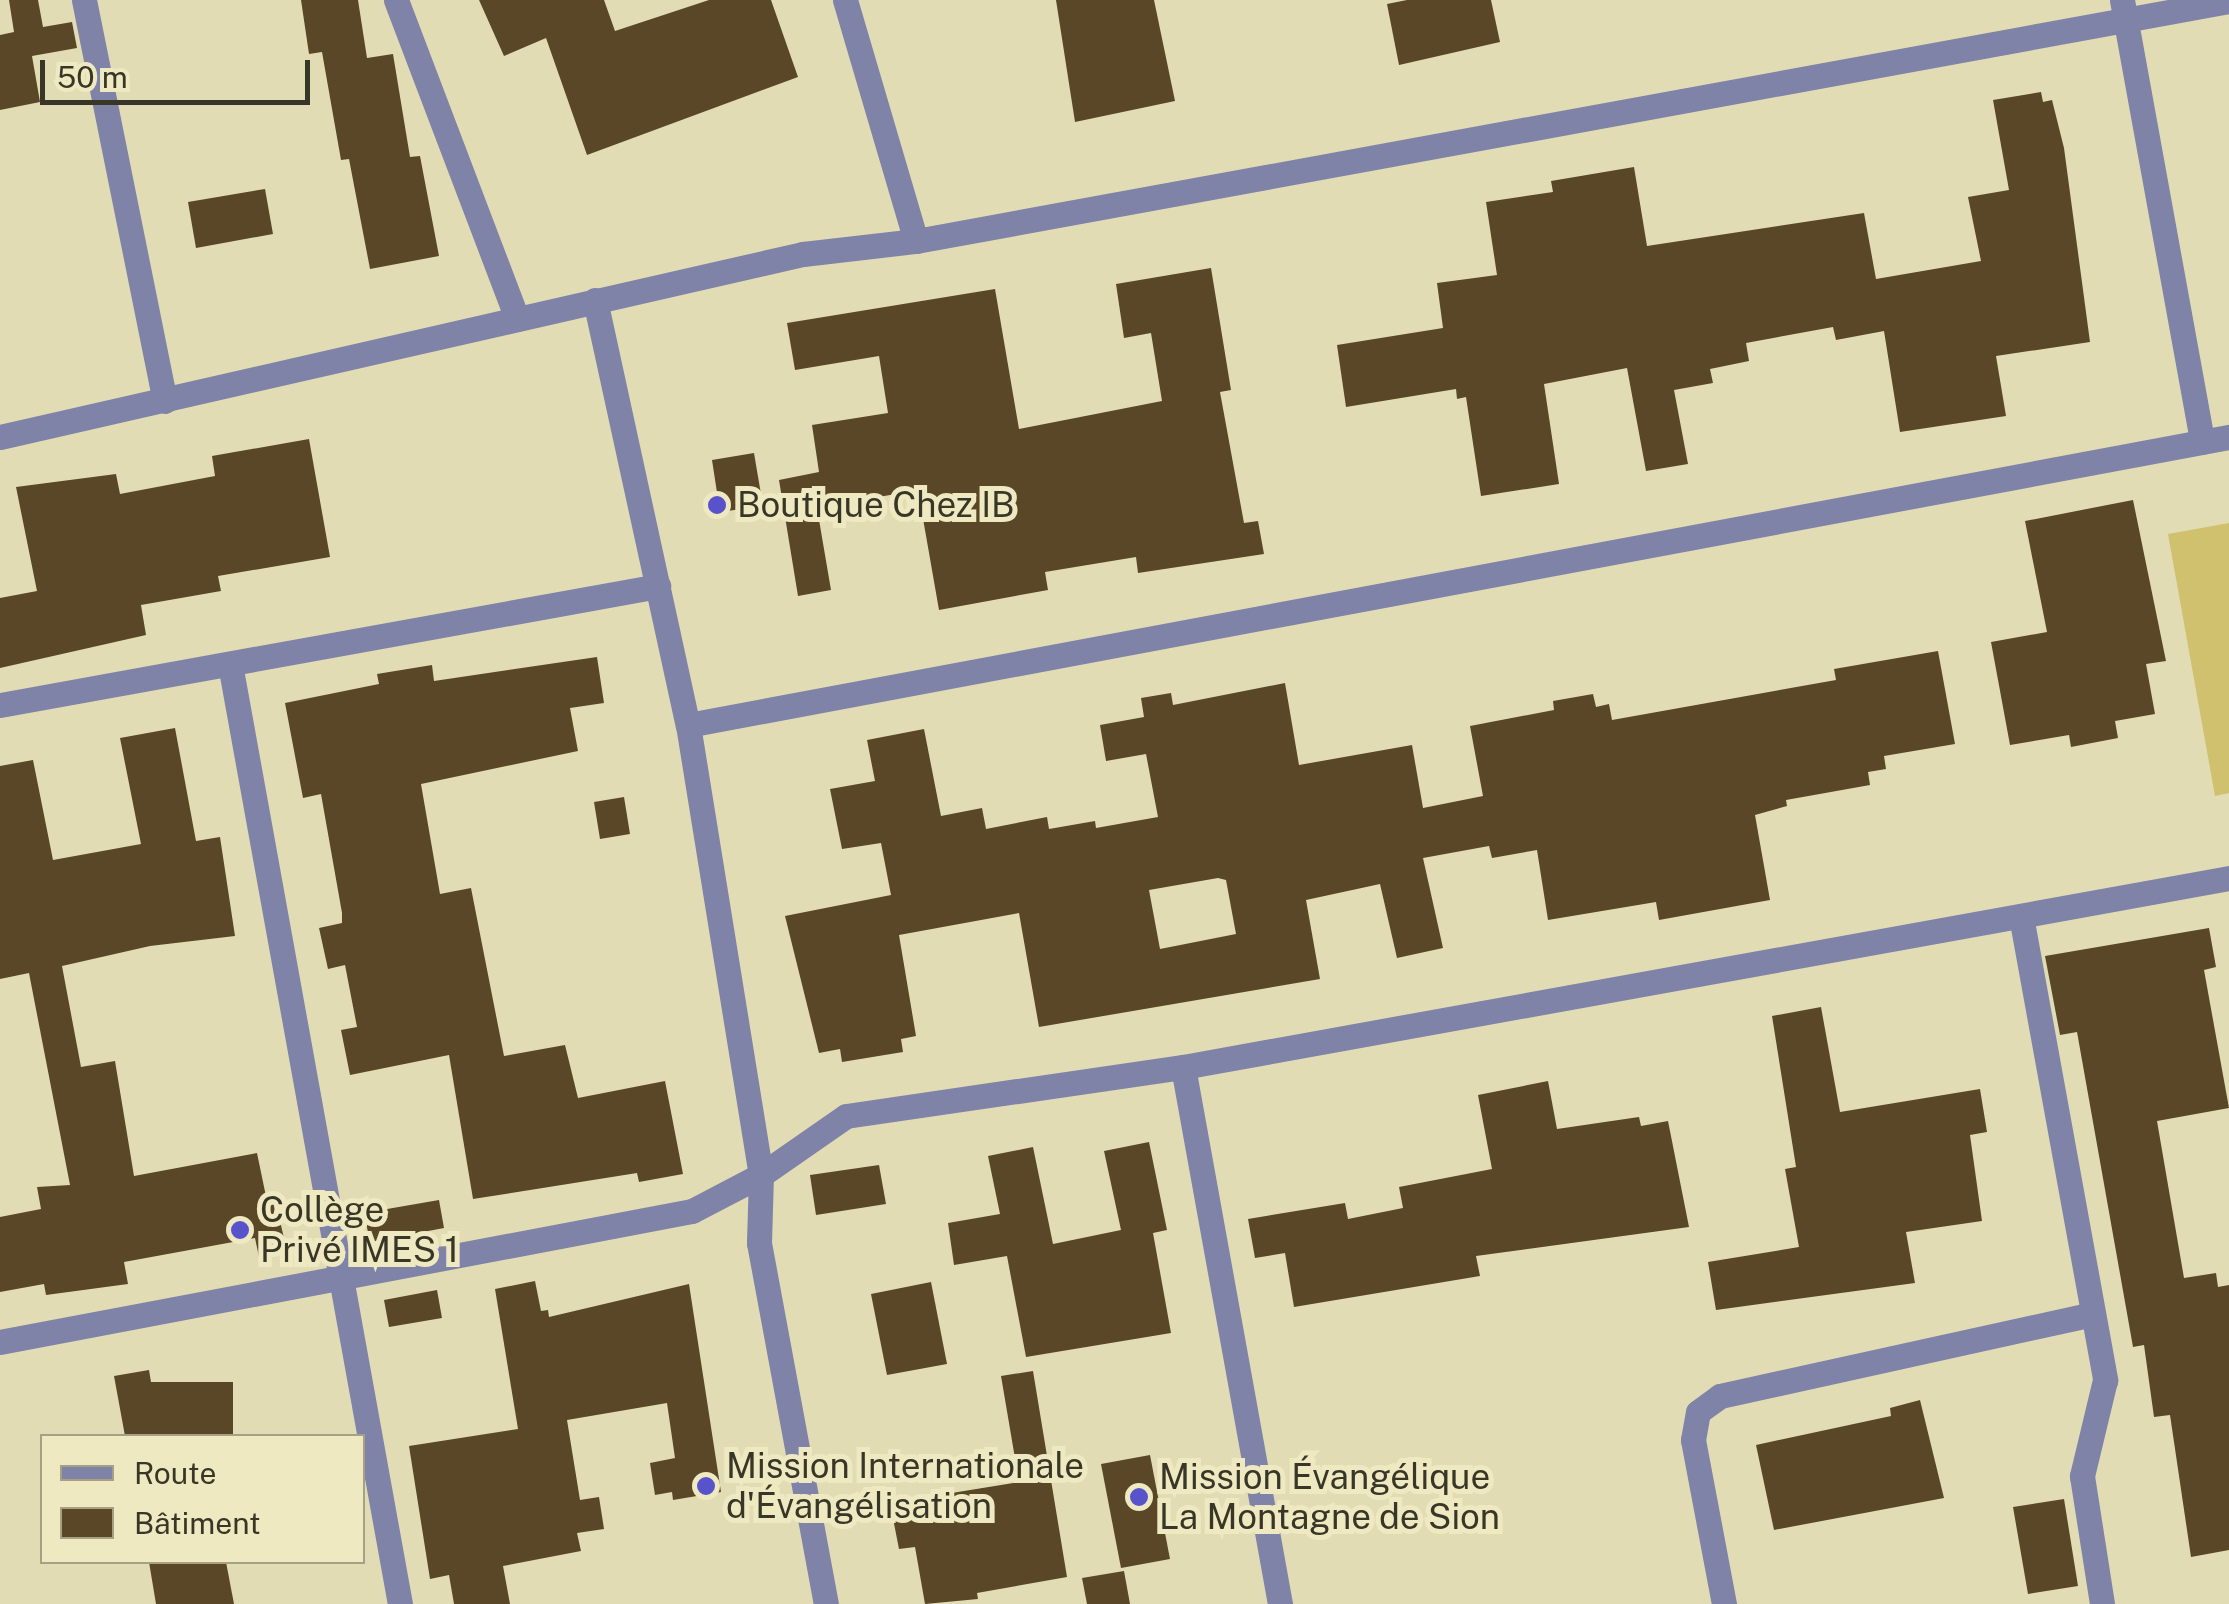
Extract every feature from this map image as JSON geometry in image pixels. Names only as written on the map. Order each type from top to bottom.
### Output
[{"type":"street","points":[[84,0],[165,402]]},
{"type":"street","points":[[396,0],[517,319]]},
{"type":"street","points":[[845,0],[916,241]]},
{"type":"street","points":[[0,437],[803,254],[916,241],[2123,9],[2229,1]]},
{"type":"street","points":[[2123,9],[2202,442]]},
{"type":"street","points":[[595,300],[688,725],[761,1175],[759,1243],[826,1604]]},
{"type":"street","points":[[688,725],[2229,437]]},
{"type":"street","points":[[0,705],[658,586]]},
{"type":"street","points":[[230,664],[400,1604]]},
{"type":"street","points":[[0,1342],[692,1212],[761,1175],[846,1116],[1183,1066],[2229,878]]},
{"type":"street","points":[[2021,916],[2106,1380],[2082,1476],[2102,1604]]},
{"type":"street","points":[[1183,1066],[1280,1604]]},
{"type":"street","points":[[1724,1604],[1693,1440],[1698,1412],[1720,1396],[2093,1314]]},
{"type":"shaded area","points":[[2229,523],[2229,793],[2215,796],[2168,534]]},
{"type":"building","points":[[9,0],[38,0],[43,27],[72,22],[77,48],[32,56],[40,102],[0,110],[0,35],[14,32]]},
{"type":"building","points":[[301,0],[358,0],[367,58],[393,54],[410,157],[420,156],[439,256],[370,269],[349,159],[341,160],[322,52],[309,54]]},
{"type":"building","points":[[479,0],[604,0],[615,31],[709,0],[771,0],[798,77],[587,155],[546,38],[504,56]]},
{"type":"building","points":[[1056,0],[1154,0],[1175,101],[1075,122]]},
{"type":"building","points":[[1407,0],[1491,0],[1500,42],[1399,65],[1387,4]]},
{"type":"building","points":[[2041,92],[2043,102],[2052,100],[2064,148],[2090,342],[1996,356],[2006,416],[1900,432],[1884,331],[1836,340],[1833,327],[1746,343],[1749,361],[1710,369],[1713,383],[1674,390],[1688,464],[1646,471],[1627,368],[1544,384],[1559,484],[1481,496],[1466,397],[1457,399],[1456,389],[1346,407],[1337,345],[1443,328],[1437,283],[1497,275],[1486,202],[1553,192],[1551,181],[1634,167],[1647,246],[1864,213],[1876,279],[1981,261],[1968,197],[2009,190],[1993,100]]},
{"type":"building","points":[[265,189],[273,234],[196,248],[188,202]]},
{"type":"building","points":[[1211,268],[1231,390],[1220,392],[1244,523],[1258,521],[1264,554],[1138,573],[1136,557],[1045,572],[1048,590],[939,610],[918,490],[817,508],[831,590],[798,596],[779,480],[819,472],[812,425],[888,413],[879,356],[795,370],[787,323],[995,289],[1019,429],[1162,401],[1151,333],[1124,338],[1116,284]]},
{"type":"building","points":[[309,439],[330,557],[218,576],[221,591],[141,605],[146,635],[0,668],[0,598],[37,591],[16,487],[116,474],[120,494],[215,476],[212,456]]},
{"type":"building","points":[[754,453],[763,506],[720,512],[712,460]]},
{"type":"building","points":[[2133,500],[2166,661],[2146,664],[2155,714],[2115,721],[2118,738],[2071,747],[2069,735],[2010,745],[1991,642],[2047,632],[2025,521]]},
{"type":"building","points":[[1938,651],[1955,744],[1884,756],[1886,769],[1868,772],[1870,785],[1786,800],[1787,806],[1755,815],[1770,900],[1659,920],[1656,902],[1548,920],[1537,850],[1492,858],[1489,846],[1423,858],[1443,948],[1397,958],[1380,884],[1306,900],[1320,979],[1039,1027],[1019,913],[899,935],[916,1036],[901,1039],[903,1052],[842,1062],[840,1049],[819,1053],[785,916],[891,895],[881,843],[842,849],[830,789],[875,781],[867,740],[924,729],[941,816],[982,808],[986,829],[1047,817],[1049,829],[1095,821],[1096,828],[1158,817],[1146,754],[1106,761],[1100,725],[1144,717],[1141,698],[1171,693],[1173,705],[1285,683],[1299,765],[1412,745],[1423,808],[1483,796],[1470,726],[1554,710],[1553,701],[1593,694],[1596,707],[1609,704],[1612,720],[1836,680],[1834,669]],"holes":[[[1218,878],[1226,880],[1236,934],[1160,949],[1149,890]]]},
{"type":"building","points":[[597,657],[604,703],[570,708],[578,751],[421,784],[440,894],[471,888],[504,1056],[565,1045],[578,1098],[665,1081],[683,1174],[639,1182],[637,1173],[473,1199],[449,1055],[350,1075],[341,1030],[357,1027],[345,965],[328,969],[319,928],[342,923],[342,913],[321,794],[303,798],[285,703],[379,684],[377,674],[432,665],[434,681]]},
{"type":"building","points":[[175,728],[196,841],[220,837],[235,936],[150,946],[62,966],[81,1067],[115,1061],[134,1176],[257,1153],[268,1206],[276,1204],[287,1251],[259,1257],[255,1238],[124,1262],[128,1284],[46,1295],[44,1284],[0,1292],[0,1217],[41,1209],[37,1187],[70,1185],[29,973],[0,979],[0,766],[33,760],[53,860],[141,844],[120,738]]},
{"type":"building","points":[[624,797],[630,834],[600,839],[594,802]]},
{"type":"building","points":[[2209,928],[2216,967],[2204,970],[2229,1108],[2157,1121],[2184,1278],[2216,1273],[2218,1287],[2229,1285],[2229,1550],[2191,1557],[2170,1415],[2154,1417],[2144,1345],[2133,1347],[2077,1032],[2060,1035],[2045,956]]},
{"type":"building","points":[[1821,1007],[1840,1112],[1980,1089],[1987,1132],[1970,1135],[1982,1221],[1906,1232],[1915,1283],[1716,1310],[1708,1262],[1799,1247],[1785,1169],[1796,1167],[1772,1016]]},
{"type":"building","points":[[1548,1081],[1557,1129],[1639,1117],[1641,1126],[1668,1121],[1689,1227],[1476,1256],[1480,1276],[1294,1307],[1285,1253],[1255,1258],[1248,1219],[1345,1203],[1348,1219],[1403,1208],[1399,1187],[1492,1169],[1478,1095]]},
{"type":"building","points":[[1149,1142],[1167,1230],[1153,1233],[1171,1333],[1026,1357],[1007,1256],[954,1265],[948,1223],[1000,1214],[988,1156],[1033,1147],[1053,1244],[1121,1230],[1104,1151]]},
{"type":"building","points":[[879,1165],[886,1204],[816,1215],[810,1175]]},
{"type":"building","points":[[439,1200],[444,1228],[370,1242],[364,1213]]},
{"type":"building","points":[[535,1281],[541,1311],[548,1310],[549,1317],[689,1284],[721,1492],[673,1500],[672,1492],[655,1495],[650,1463],[675,1458],[667,1403],[567,1420],[580,1500],[599,1497],[604,1529],[577,1533],[581,1551],[503,1566],[510,1604],[454,1604],[449,1575],[430,1579],[409,1446],[518,1429],[495,1289]]},
{"type":"building","points":[[931,1282],[947,1364],[887,1375],[871,1294]]},
{"type":"building","points":[[437,1290],[442,1318],[389,1327],[384,1300]]},
{"type":"building","points":[[149,1370],[151,1382],[233,1382],[233,1434],[125,1434],[114,1376]]},
{"type":"building","points":[[1033,1371],[1067,1577],[977,1593],[978,1599],[925,1604],[915,1547],[899,1549],[890,1503],[1019,1482],[1001,1376]]},
{"type":"building","points":[[1920,1400],[1944,1498],[1774,1530],[1756,1445],[1891,1416],[1890,1408]]},
{"type":"building","points":[[1150,1455],[1170,1559],[1121,1568],[1101,1464]]},
{"type":"building","points":[[2064,1499],[2078,1586],[2028,1594],[2013,1507]]},
{"type":"building","points":[[149,1564],[226,1564],[234,1604],[156,1604]]},
{"type":"building","points":[[1124,1571],[1130,1604],[1087,1604],[1082,1578]]},
{"type":"place","name":"Boutique Chez IB","points":[[717,505]]},
{"type":"place","name":"Collège Privé IMES 1","points":[[240,1230]]},
{"type":"place","name":"Mission Internationale d'Évangélisation","points":[[706,1486]]},
{"type":"place","name":"Mission Évangélique La Montagne de Sion","points":[[1139,1497]]}]
